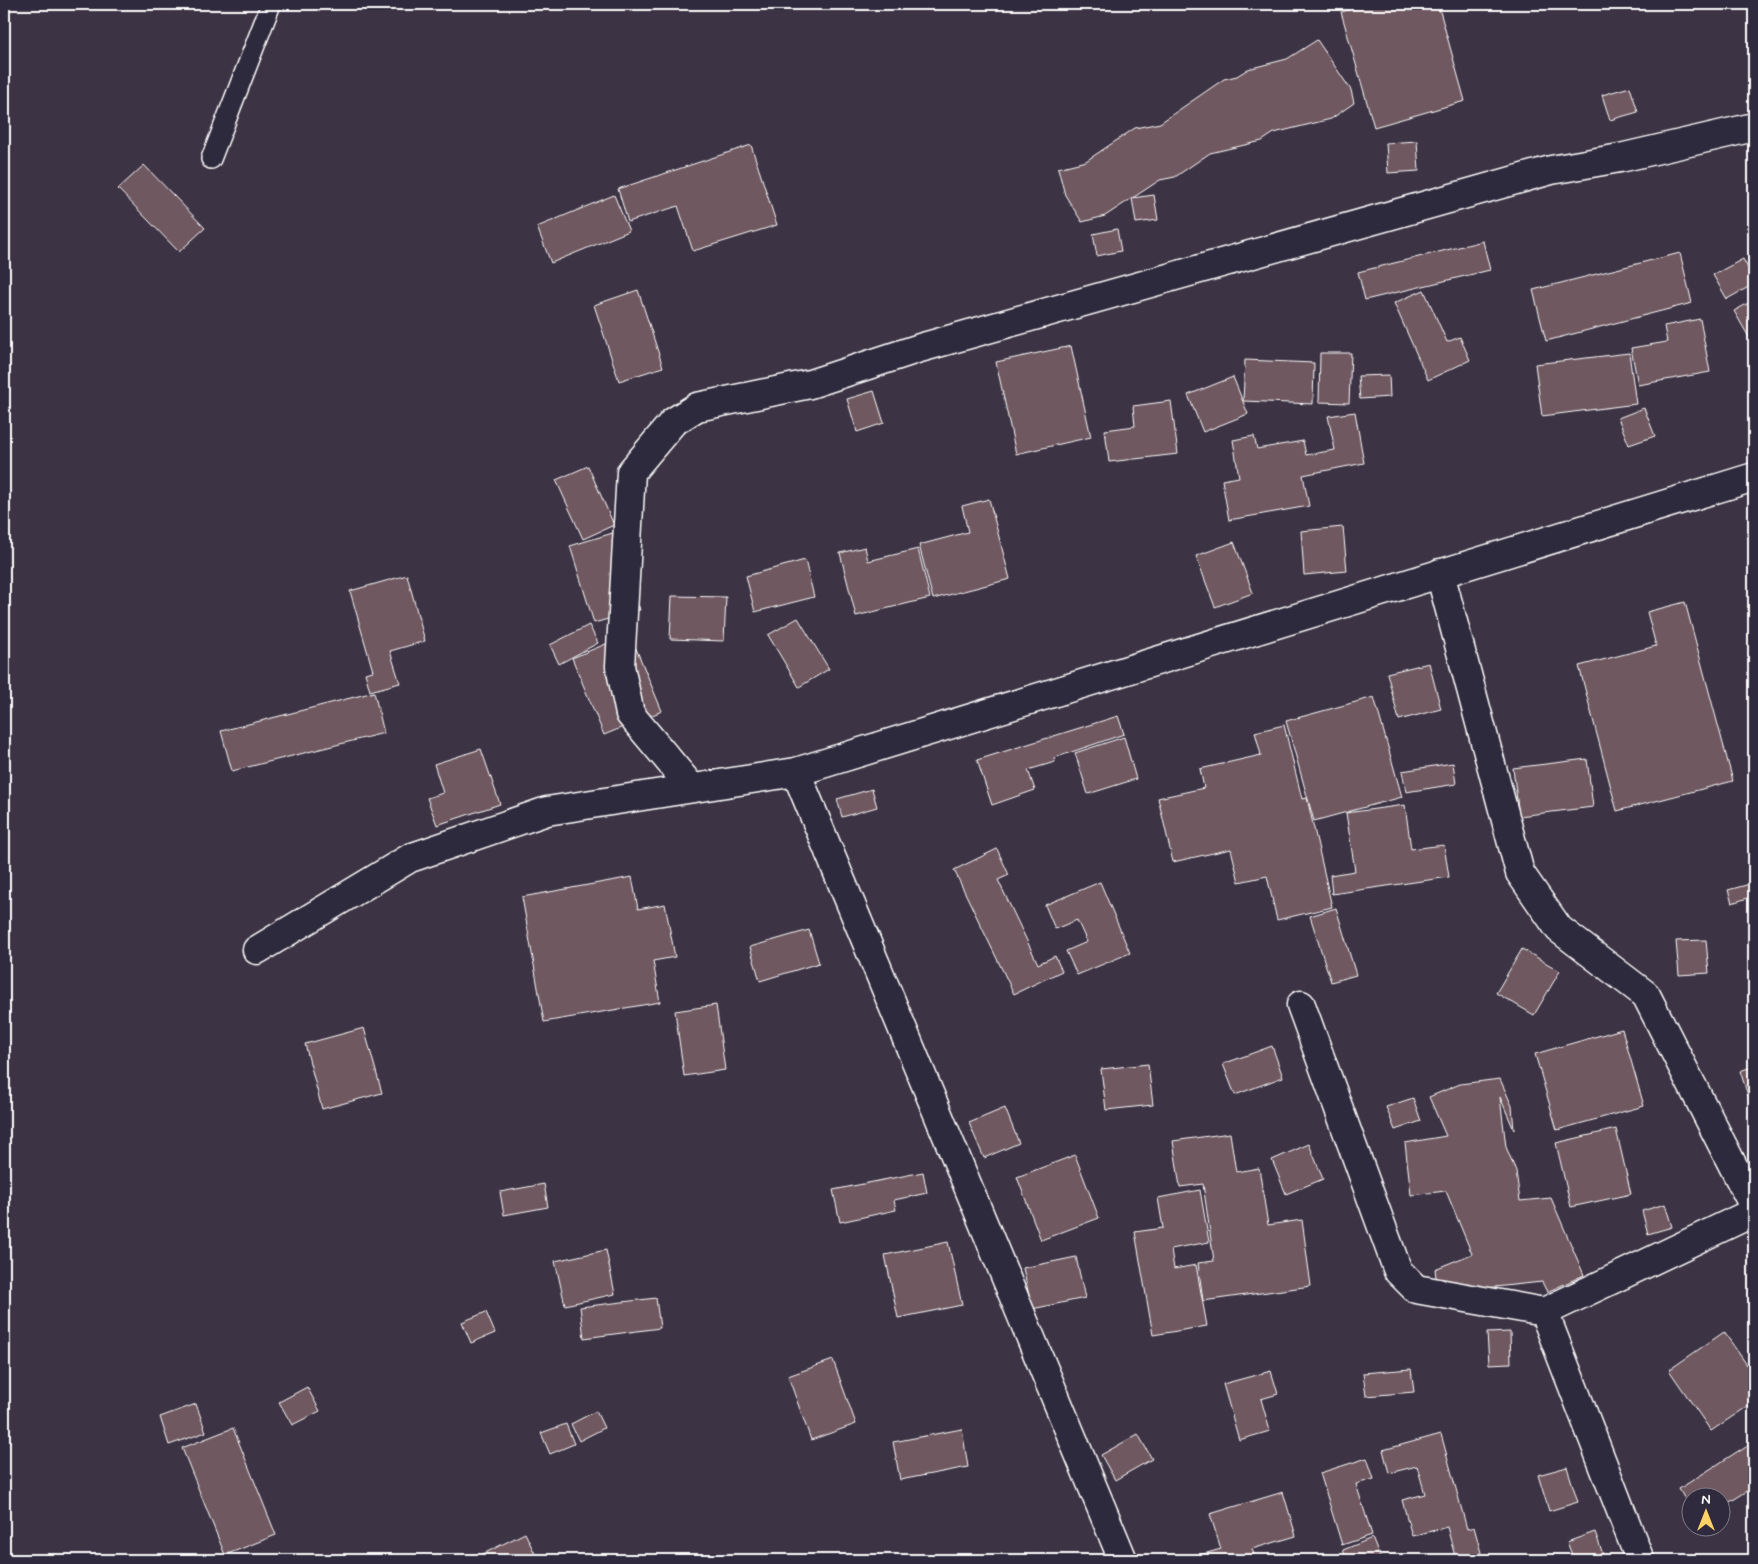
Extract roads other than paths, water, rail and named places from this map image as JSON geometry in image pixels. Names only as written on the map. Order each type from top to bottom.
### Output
[{"type":"street","points":[[692,788],[630,714],[620,666],[631,472],[673,422],[697,407],[810,384],[920,348],[1550,170],[1620,158],[1754,127]]},
{"type":"street","points":[[257,950],[410,858],[547,811],[796,772],[1754,477]]},
{"type":"street","points":[[1440,574],[1520,873],[1559,929],[1646,995],[1754,1207]]},
{"type":"street","points":[[796,772],[1123,1560]]},
{"type":"street","points":[[1301,1005],[1398,1271],[1416,1289],[1544,1312],[1754,1212]]},
{"type":"street","points":[[1544,1312],[1640,1560]]},
{"type":"lane","points":[[211,159],[271,4]]}]
